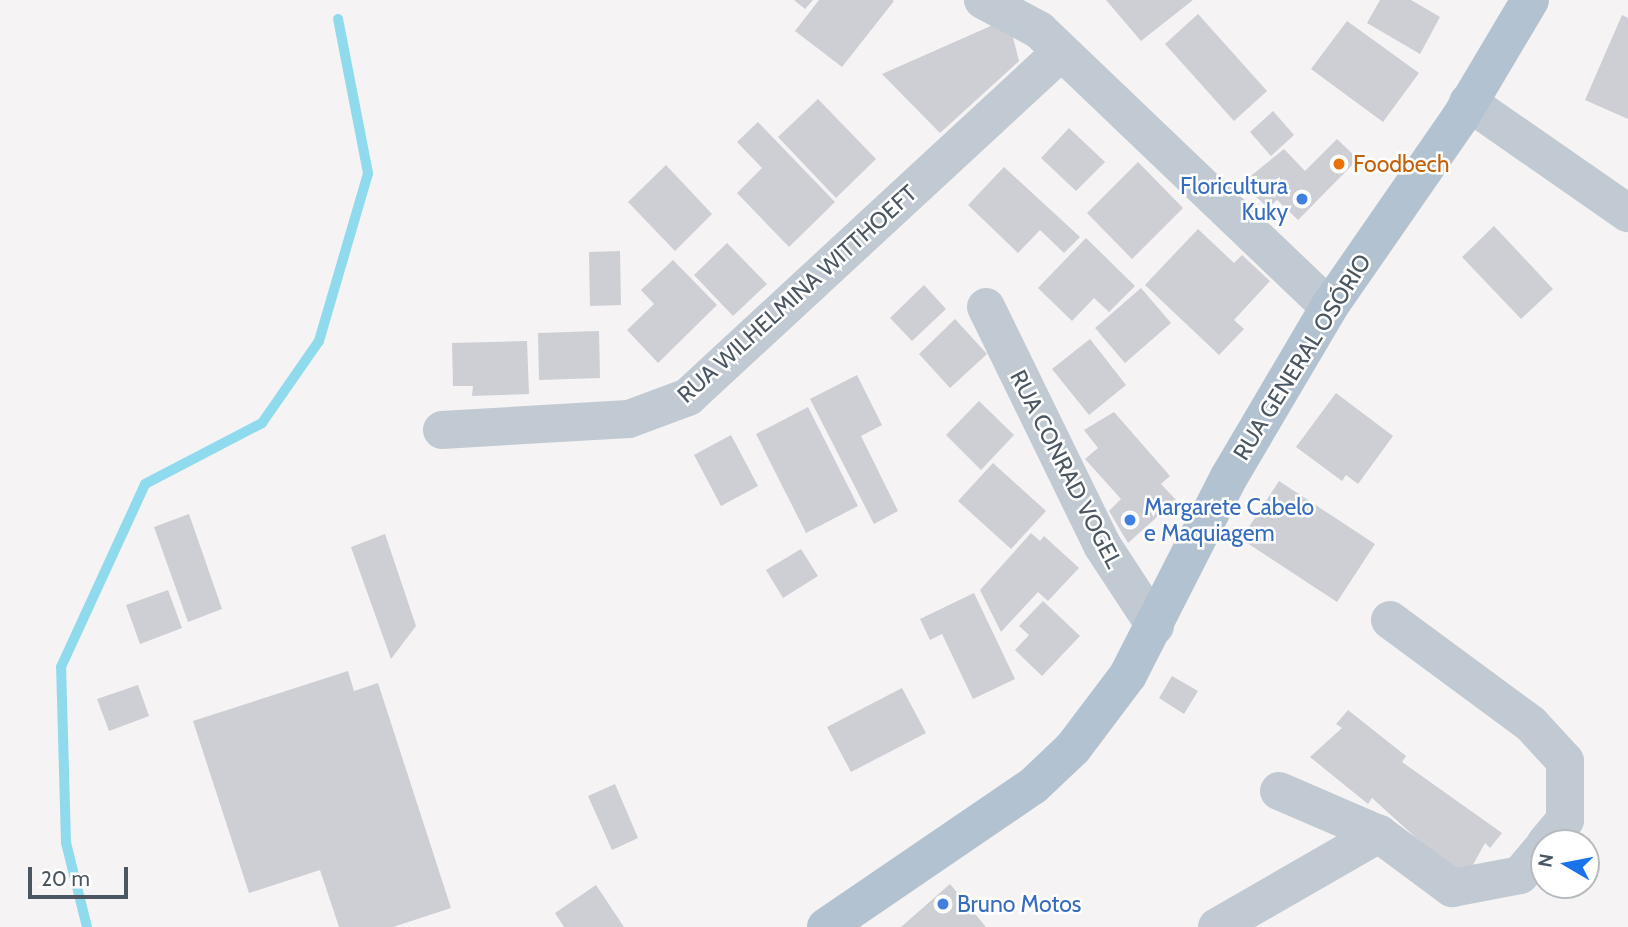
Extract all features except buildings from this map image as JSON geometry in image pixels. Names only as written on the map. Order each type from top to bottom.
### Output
[{"type":"main road","name":"RUA GENERAL OSÓRIO","points":[[826,927],[1034,786],[1073,748],[1128,675],[1229,477],[1329,307],[1468,102],[1530,0]]},
{"type":"street","points":[[991,1],[1040,30],[1060,53],[1329,307]]},
{"type":"street","name":"RUA WILHELMINA WITTHOEFT","points":[[442,430],[629,419],[688,397],[1060,53]]},
{"type":"street","points":[[1468,102],[1628,213]]},
{"type":"street","name":"RUA CONRAD VOGEL","points":[[986,307],[1102,545],[1155,626]]},
{"type":"street","points":[[1390,620],[1531,724],[1564,761],[1565,820],[1558,829]]},
{"type":"street","points":[[1279,791],[1379,834],[1452,888],[1520,875],[1530,863]]},
{"type":"street","points":[[1217,927],[1379,834]]},
{"type":"waterway","points":[[87,927],[66,843],[61,667],[145,484],[262,423],[319,341],[368,173],[338,19]]},
{"type":"place","name":"Foodbech","points":[[1339,164]]},
{"type":"place","name":"Floricultura Kuky","points":[[1302,199]]},
{"type":"place","name":"Margarete Cabelo e Maquiagem","points":[[1130,520]]},
{"type":"place","name":"Bruno Motos","points":[[943,904]]}]
